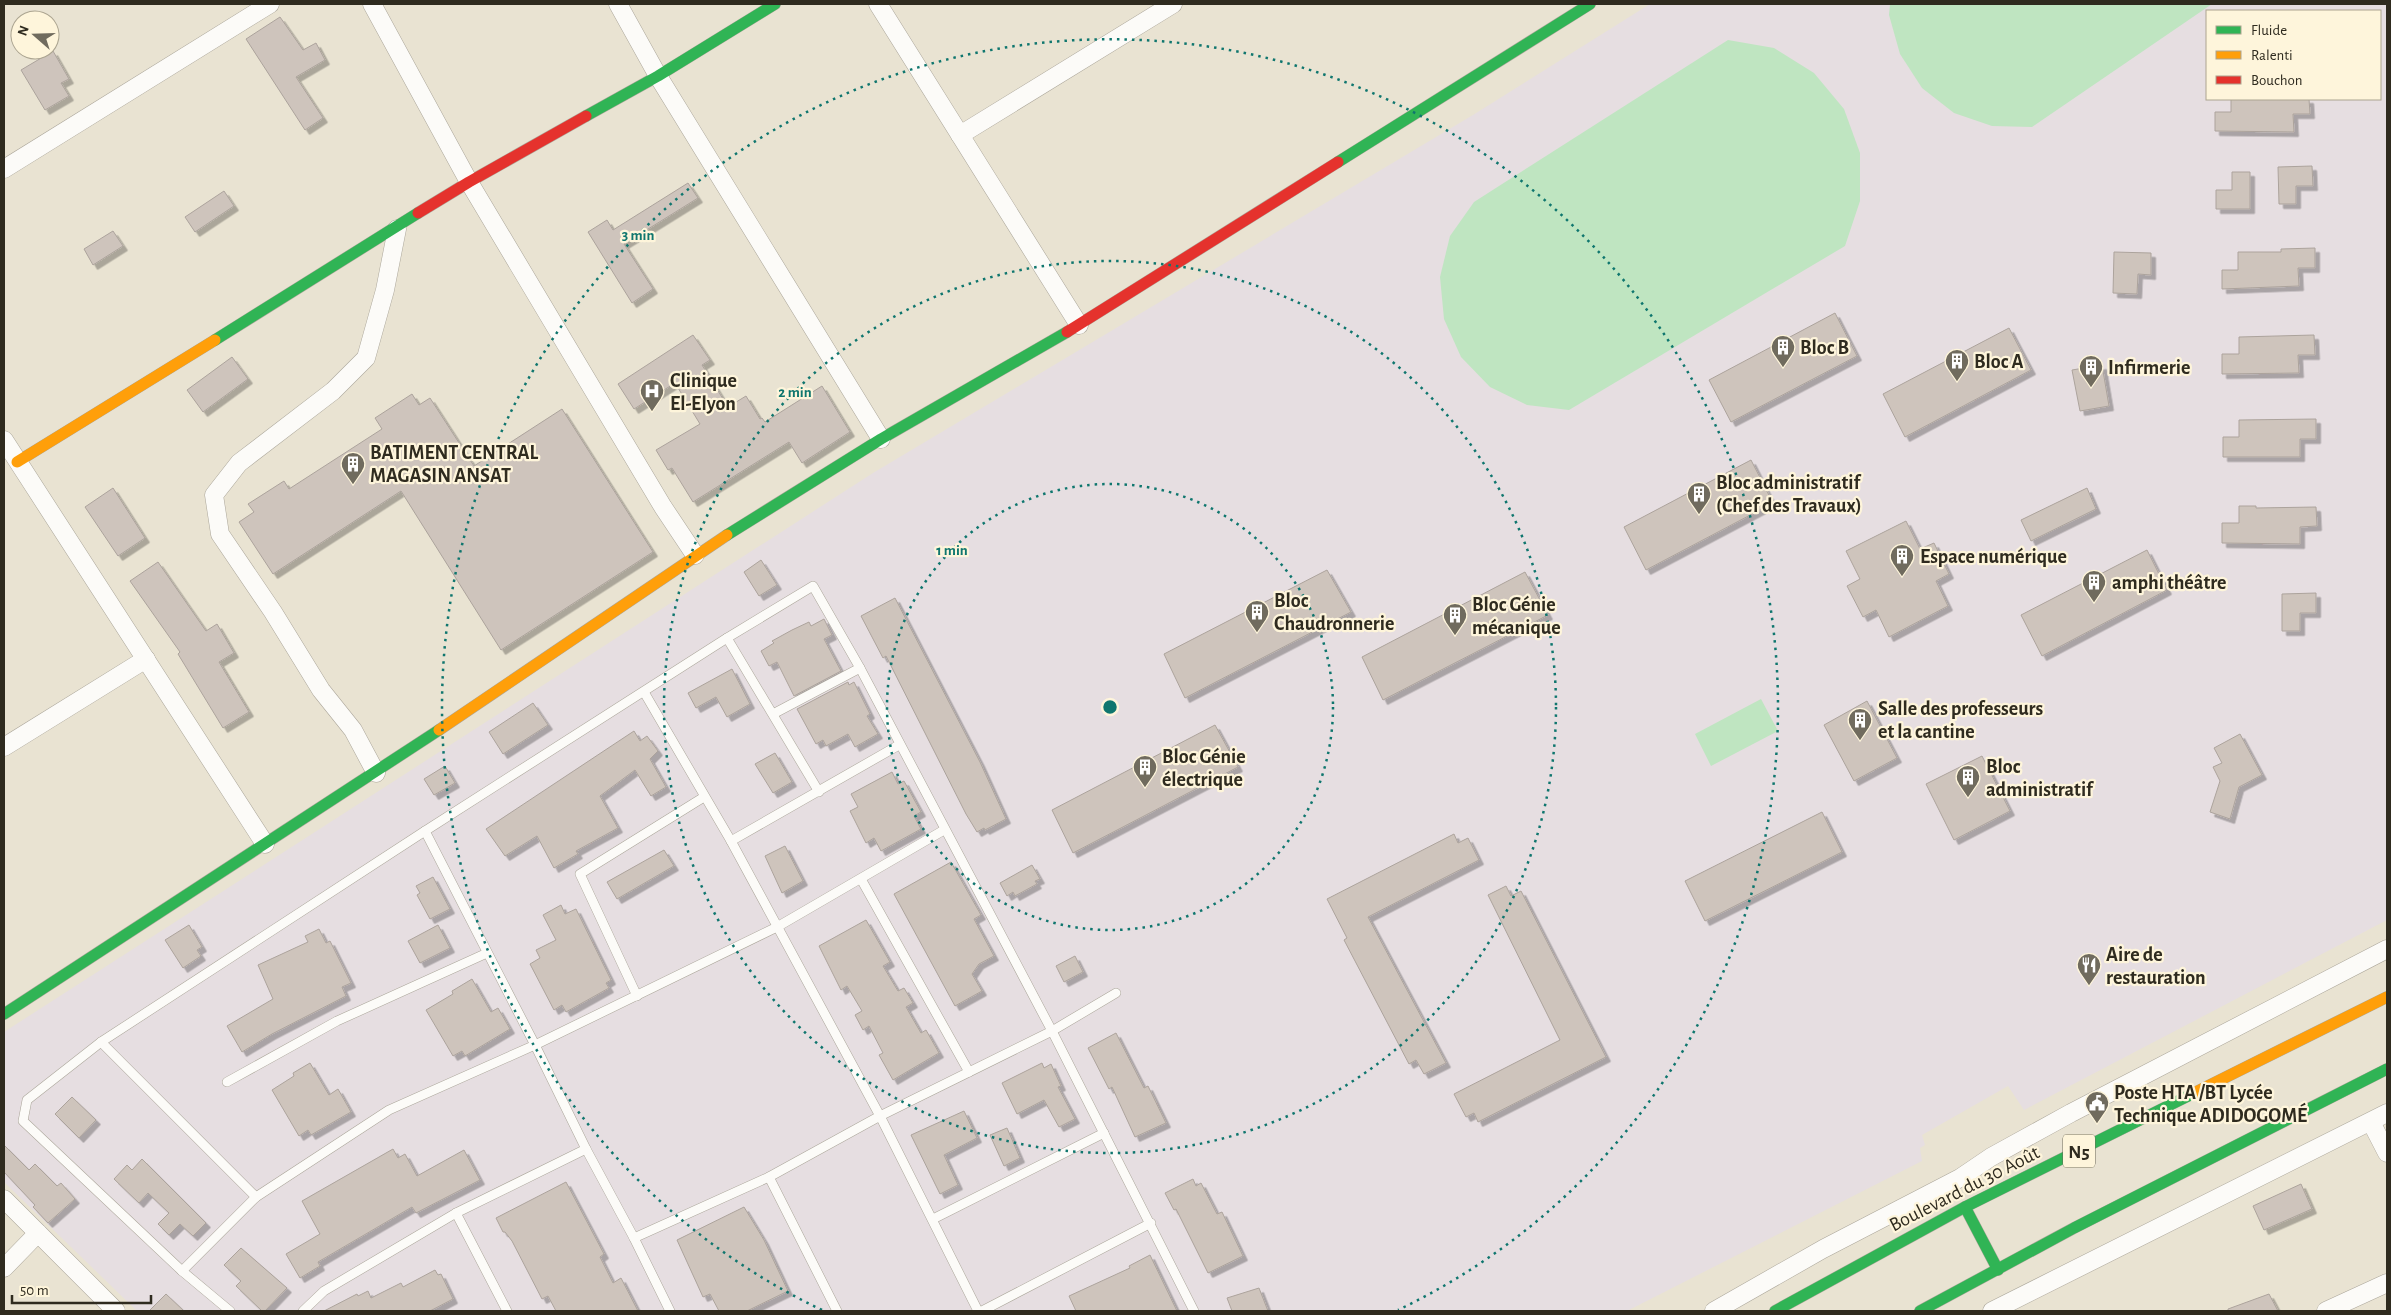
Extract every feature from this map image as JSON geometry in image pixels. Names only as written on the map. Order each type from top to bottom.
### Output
[{"type":"main road","points":[[16,462],[249,317],[396,229],[469,182],[658,76],[776,4]]},
{"type":"main road","points":[[4,1014],[376,773],[695,555],[881,439],[1079,326],[1590,4]]},
{"type":"main road","name":"Boulevard du 30 Août","points":[[1775,1311],[1965,1207],[2387,998]]},
{"type":"main road","points":[[1920,1311],[2074,1228],[2387,1069]]},
{"type":"main road","points":[[1965,1207],[1998,1270]]},
{"type":"street","points":[[4,169],[270,4]]},
{"type":"street","points":[[372,4],[469,182],[643,474],[695,555]]},
{"type":"street","points":[[618,4],[658,76],[881,439]]},
{"type":"street","points":[[878,4],[1079,326]]},
{"type":"street","points":[[960,135],[1173,4]]},
{"type":"street","points":[[376,773],[353,730],[321,690],[274,612],[220,534],[214,495],[239,463],[333,391],[366,358],[385,290],[396,229]]},
{"type":"street","points":[[4,440],[16,462],[265,844]]},
{"type":"street","points":[[4,747],[146,659]]},
{"type":"street","points":[[1714,1311],[1823,1249],[1960,1178],[1991,1157],[2071,1113],[2387,949]]},
{"type":"street","points":[[1992,1311],[2387,1114]]},
{"type":"street","points":[[2371,1122],[2387,1153]]},
{"type":"street","points":[[4,1200],[116,1311]]},
{"type":"street","points":[[4,1268],[38,1233]]},
{"type":"street","points":[[2326,1311],[2387,1283]]},
{"type":"lane","points":[[230,1311],[182,1271],[23,1122],[26,1100],[101,1042],[425,830],[812,586],[860,668],[899,745],[1052,1031],[1194,1311]]},
{"type":"lane","points":[[727,638],[819,792]]},
{"type":"lane","points":[[773,714],[860,668]]},
{"type":"lane","points":[[644,692],[704,798],[731,841],[880,1116],[978,1311]]},
{"type":"lane","points":[[731,841],[899,745]]},
{"type":"lane","points":[[638,996],[580,874],[704,798]]},
{"type":"lane","points":[[425,830],[535,1045],[586,1150],[634,1238],[670,1311]]},
{"type":"lane","points":[[182,1271],[256,1197],[389,1110],[535,1045],[777,927],[944,830]]},
{"type":"lane","points":[[861,878],[969,1072]]},
{"type":"lane","points":[[227,1082],[337,1021],[487,952]]},
{"type":"lane","points":[[634,1238],[770,1177],[880,1116],[1052,1031],[1116,993]]},
{"type":"lane","points":[[101,1042],[256,1197]]},
{"type":"lane","points":[[933,1219],[1104,1133]]},
{"type":"lane","points":[[302,1311],[324,1291],[456,1213],[586,1150]]},
{"type":"lane","points":[[770,1177],[837,1311]]},
{"type":"lane","points":[[456,1213],[508,1311]]},
{"type":"lane","points":[[982,1311],[1151,1223]]},
{"type":"shaded area","points":[[1650,4],[2387,4],[2387,920],[2024,1110],[2008,1086],[1922,1135],[1925,1145],[1920,1148],[1922,1161],[1627,1311],[137,1311],[4,1182],[4,1032],[873,473],[1473,115]]},
{"type":"green space","points":[[1890,4],[2212,4],[2032,127],[1992,126],[1954,113],[1922,88],[1900,54],[1889,15]]},
{"type":"green space","points":[[1728,40],[1774,48],[1814,73],[1844,109],[1860,153],[1860,201],[1845,246],[1569,410],[1527,405],[1490,387],[1461,357],[1444,319],[1440,277],[1450,236],[1474,202]]},
{"type":"green space","points":[[1761,699],[1778,731],[1711,766],[1695,734]]},
{"type":"building","points":[[280,17],[303,50],[316,43],[325,60],[296,77],[323,118],[305,130],[246,39]]},
{"type":"building","points":[[38,60],[58,60],[69,79],[61,83],[69,96],[45,110],[21,70]]},
{"type":"building","points":[[2231,100],[2309,100],[2310,114],[2293,114],[2294,132],[2215,131],[2215,112],[2231,112]]},
{"type":"building","points":[[2312,166],[2313,186],[2296,186],[2296,204],[2279,204],[2278,167]]},
{"type":"building","points":[[2232,172],[2250,172],[2250,209],[2216,209],[2216,190],[2232,190]]},
{"type":"building","points":[[688,183],[698,198],[624,244],[653,289],[632,303],[588,232],[607,220],[613,230]]},
{"type":"building","points":[[224,191],[234,206],[195,232],[185,217]]},
{"type":"building","points":[[113,231],[123,246],[93,265],[84,249]]},
{"type":"building","points":[[2315,248],[2315,268],[2298,268],[2299,286],[2222,289],[2222,270],[2238,270],[2238,252],[2281,252],[2281,249]]},
{"type":"building","points":[[2114,252],[2151,253],[2151,275],[2138,274],[2137,294],[2113,293]]},
{"type":"building","name":"Bloc B","points":[[1835,313],[1857,356],[1731,422],[1709,380]]},
{"type":"building","name":"Bloc A","points":[[2009,328],[2031,370],[1905,437],[1883,394]]},
{"type":"building","points":[[693,335],[710,360],[702,365],[728,407],[746,396],[760,419],[762,418],[765,422],[822,386],[850,432],[802,463],[789,442],[693,502],[672,468],[668,470],[656,450],[700,424],[675,383],[634,409],[618,384]]},
{"type":"building","points":[[2314,335],[2315,355],[2298,355],[2299,373],[2222,374],[2222,354],[2239,354],[2239,337]]},
{"type":"building","points":[[232,357],[248,379],[203,412],[187,390]]},
{"type":"building","name":"Infirmerie","points":[[2102,365],[2109,406],[2080,411],[2072,370]]},
{"type":"building","points":[[412,394],[419,405],[430,398],[474,466],[562,409],[653,552],[501,650],[401,491],[273,574],[239,522],[254,512],[248,504],[284,481],[289,489],[382,429],[375,418]]},
{"type":"building","points":[[2316,419],[2316,439],[2300,439],[2300,457],[2223,457],[2223,437],[2239,437],[2239,420]]},
{"type":"building","name":"Bloc administratif (Chef des Travaux)","points":[[1751,460],[1773,503],[1646,570],[1624,527]]},
{"type":"building","points":[[113,488],[145,538],[118,556],[85,507]]},
{"type":"building","points":[[2087,488],[2096,509],[2031,541],[2021,520]]},
{"type":"building","points":[[2239,506],[2256,506],[2256,508],[2316,507],[2317,526],[2300,527],[2300,544],[2222,543],[2222,523],[2239,523]]},
{"type":"building","name":"Espace numérique","points":[[1906,521],[1920,549],[1934,543],[1949,574],[1936,581],[1948,606],[1889,637],[1876,610],[1863,617],[1847,586],[1860,579],[1846,551]]},
{"type":"building","name":"amphi théâtre","points":[[2147,550],[2167,590],[2042,656],[2021,615]]},
{"type":"building","points":[[761,560],[777,585],[759,596],[744,572]]},
{"type":"building","points":[[158,562],[206,631],[217,624],[234,653],[219,662],[249,712],[223,728],[178,654],[180,652],[130,581]]},
{"type":"building","name":"Bloc Chaudronnerie","points":[[1327,570],[1351,612],[1185,698],[1164,654]]},
{"type":"building","name":"Bloc Génie mécanique","points":[[1525,572],[1548,615],[1383,700],[1362,657]]},
{"type":"building","points":[[2316,593],[2316,613],[2300,613],[2300,631],[2282,631],[2282,594]]},
{"type":"building","points":[[895,598],[980,762],[1006,819],[985,830],[984,828],[977,832],[966,814],[886,656],[883,658],[861,616]]},
{"type":"building","points":[[824,619],[832,635],[824,639],[841,671],[794,696],[777,662],[769,666],[761,651],[774,643],[772,641],[792,630],[809,622],[811,626]]},
{"type":"building","points":[[732,669],[750,704],[727,717],[716,697],[696,708],[688,693]]},
{"type":"building","points":[[848,682],[849,685],[854,682],[870,714],[867,716],[878,734],[855,747],[848,734],[826,746],[823,740],[816,744],[797,709]]},
{"type":"building","name":"Salle des professeurs et la cantine","points":[[1867,701],[1897,758],[1854,781],[1824,725]]},
{"type":"building","points":[[533,703],[548,725],[503,754],[489,732]]},
{"type":"building","name":"Bloc Génie électrique","points":[[1215,725],[1238,767],[1073,853],[1052,810]]},
{"type":"building","points":[[634,731],[640,741],[647,736],[658,751],[650,759],[666,787],[651,796],[635,770],[600,796],[618,828],[576,851],[578,854],[554,868],[537,836],[505,856],[486,829]]},
{"type":"building","points":[[2240,734],[2262,775],[2239,787],[2230,819],[2210,812],[2220,781],[2213,767],[2222,763],[2214,748]]},
{"type":"building","points":[[775,753],[792,782],[773,793],[755,764]]},
{"type":"building","name":"Bloc administratif","points":[[1982,756],[2010,811],[1954,840],[1926,784]]},
{"type":"building","points":[[445,766],[455,783],[434,795],[424,779]]},
{"type":"building","points":[[892,772],[898,784],[904,781],[921,812],[914,816],[921,829],[881,851],[874,838],[866,843],[850,811],[858,807],[851,794]]},
{"type":"building","points":[[1822,812],[1842,852],[1705,921],[1685,881]]},
{"type":"building","points":[[1454,834],[1458,843],[1468,838],[1479,860],[1368,917],[1446,1063],[1424,1074],[1416,1060],[1409,1064],[1344,940],[1347,938],[1327,899]]},
{"type":"building","points":[[785,846],[803,881],[782,893],[765,856]]},
{"type":"building","points":[[664,850],[674,866],[617,899],[607,882]]},
{"type":"building","points":[[951,862],[981,915],[974,919],[994,956],[979,964],[972,974],[982,991],[955,1006],[894,894]]},
{"type":"building","points":[[1032,865],[1040,879],[1035,881],[1037,884],[1015,896],[1013,892],[1007,896],[1000,883]]},
{"type":"building","points":[[433,877],[450,909],[430,919],[417,895],[420,893],[416,886]]},
{"type":"building","points":[[1506,886],[1511,896],[1521,891],[1606,1057],[1478,1122],[1474,1113],[1466,1117],[1454,1094],[1560,1040],[1488,895]]},
{"type":"building","points":[[561,905],[565,914],[576,909],[611,980],[606,983],[609,988],[566,1012],[562,1005],[554,1010],[530,964],[540,958],[536,950],[556,940],[543,915]]},
{"type":"building","points":[[866,920],[890,962],[883,966],[898,991],[904,988],[913,1003],[906,1007],[921,1033],[926,1030],[939,1053],[893,1080],[879,1055],[883,1053],[869,1026],[863,1030],[855,1015],[862,1011],[847,986],[841,990],[819,946]]},
{"type":"building","points":[[189,925],[202,947],[197,950],[201,956],[183,968],[165,940]]},
{"type":"building","points":[[438,925],[450,948],[420,963],[408,941]]},
{"type":"building","points":[[319,929],[326,943],[330,941],[351,983],[342,987],[346,996],[272,1034],[242,1052],[227,1026],[273,999],[258,965],[308,942],[305,936]]},
{"type":"building","points":[[1075,956],[1083,972],[1064,982],[1056,966]]},
{"type":"building","points":[[472,979],[491,1012],[498,1008],[510,1029],[465,1056],[462,1051],[453,1056],[426,1010],[453,994],[452,991]]},
{"type":"building","points":[[1116,1033],[1144,1088],[1148,1086],[1166,1123],[1135,1137],[1112,1087],[1109,1089],[1088,1048]]},
{"type":"building","points":[[310,1063],[329,1095],[338,1089],[351,1112],[311,1135],[308,1130],[299,1136],[272,1090],[294,1076],[293,1073]]},
{"type":"building","points":[[1042,1063],[1044,1068],[1051,1064],[1061,1086],[1058,1087],[1075,1119],[1059,1127],[1044,1100],[1017,1114],[1002,1083]]},
{"type":"building","points":[[72,1097],[96,1120],[79,1138],[55,1114]]},
{"type":"building","points":[[964,1111],[977,1138],[944,1155],[958,1185],[940,1194],[911,1135]]},
{"type":"building","points":[[1007,1128],[1020,1158],[1004,1166],[990,1135]]},
{"type":"building","points":[[4,1145],[29,1170],[35,1164],[57,1186],[61,1183],[75,1199],[48,1223],[33,1207],[35,1205],[4,1172]]},
{"type":"building","points":[[393,1149],[398,1158],[405,1154],[417,1176],[464,1150],[480,1180],[416,1213],[412,1207],[318,1262],[320,1266],[300,1278],[286,1254],[320,1234],[302,1201]]},
{"type":"building","points":[[142,1159],[206,1223],[193,1236],[180,1224],[169,1235],[158,1224],[169,1213],[148,1193],[139,1203],[114,1179],[127,1165],[132,1170]]},
{"type":"building","points":[[1193,1179],[1196,1186],[1201,1183],[1217,1214],[1222,1212],[1243,1256],[1208,1273],[1176,1209],[1174,1210],[1165,1193]]},
{"type":"building","points":[[566,1182],[604,1254],[600,1257],[613,1283],[621,1278],[638,1311],[556,1311],[548,1296],[542,1299],[512,1241],[503,1232],[496,1218]]},
{"type":"building","points":[[2301,1184],[2312,1209],[2264,1230],[2253,1206]]},
{"type":"building","points":[[744,1207],[764,1240],[788,1291],[747,1311],[719,1311],[710,1294],[703,1297],[677,1240]]},
{"type":"building","points":[[241,1248],[287,1288],[265,1311],[262,1311],[236,1286],[241,1281],[224,1265]]},
{"type":"building","points":[[1150,1255],[1177,1311],[1076,1311],[1069,1296],[1130,1268],[1129,1266]]},
{"type":"building","points":[[435,1270],[438,1275],[441,1274],[453,1299],[430,1311],[324,1311],[357,1294],[358,1296],[368,1291],[371,1298],[401,1283],[403,1287]]},
{"type":"building","points":[[1259,1288],[1268,1311],[1232,1311],[1227,1298]]},
{"type":"building","points":[[166,1294],[184,1311],[149,1311]]},
{"type":"building","points":[[2269,1294],[2278,1311],[2228,1311],[2228,1309]]},
{"type":"traffic: fast","points":[[586,116],[658,76],[775,4]]},
{"type":"traffic: fast","points":[[1338,162],[1590,4]]},
{"type":"traffic: fast","points":[[215,340],[418,213]]},
{"type":"traffic: fast","points":[[727,535],[881,439],[1067,332]]},
{"type":"traffic: fast","points":[[4,1014],[439,730]]},
{"type":"traffic: fast","points":[[1920,1311],[2074,1228],[2387,1069]]},
{"type":"traffic: fast","points":[[1775,1311],[1965,1207],[2194,1093]]},
{"type":"traffic: fast","points":[[1965,1207],[1998,1270]]},
{"type":"traffic: slow","points":[[17,462],[215,340]]},
{"type":"traffic: slow","points":[[439,730],[727,535]]},
{"type":"traffic: slow","points":[[2194,1093],[2387,997]]},
{"type":"traffic: jam","points":[[418,213],[586,116]]},
{"type":"traffic: jam","points":[[1067,332],[1338,162]]},
{"type":"place","name":"Bloc B","points":[[1783,368]]},
{"type":"place","name":"Bloc A","points":[[1957,382]]},
{"type":"place","name":"Infirmerie","points":[[2091,388]]},
{"type":"place","name":"Clinique El-Elyon","points":[[652,412]]},
{"type":"place","name":"BATIMENT CENTRAL MAGASIN ANSAT","points":[[353,485]]},
{"type":"place","name":"Bloc administratif (Chef des Travaux)","points":[[1699,515]]},
{"type":"place","name":"Espace numérique","points":[[1902,577]]},
{"type":"place","name":"amphi théâtre","points":[[2094,603]]},
{"type":"place","name":"Bloc Chaudronnerie","points":[[1257,633]]},
{"type":"place","name":"Bloc Génie mécanique","points":[[1455,636]]},
{"type":"place","name":"Salle des professeurs et la cantine","points":[[1860,741]]},
{"type":"place","name":"Bloc Génie électrique","points":[[1145,788]]},
{"type":"place","name":"Bloc administratif","points":[[1968,798]]},
{"type":"place","name":"Aire de restauration","points":[[2089,986]]},
{"type":"place","name":"Poste HTA /BT Lycée Technique ADIDOGOMÉ","points":[[2097,1124]]}]
